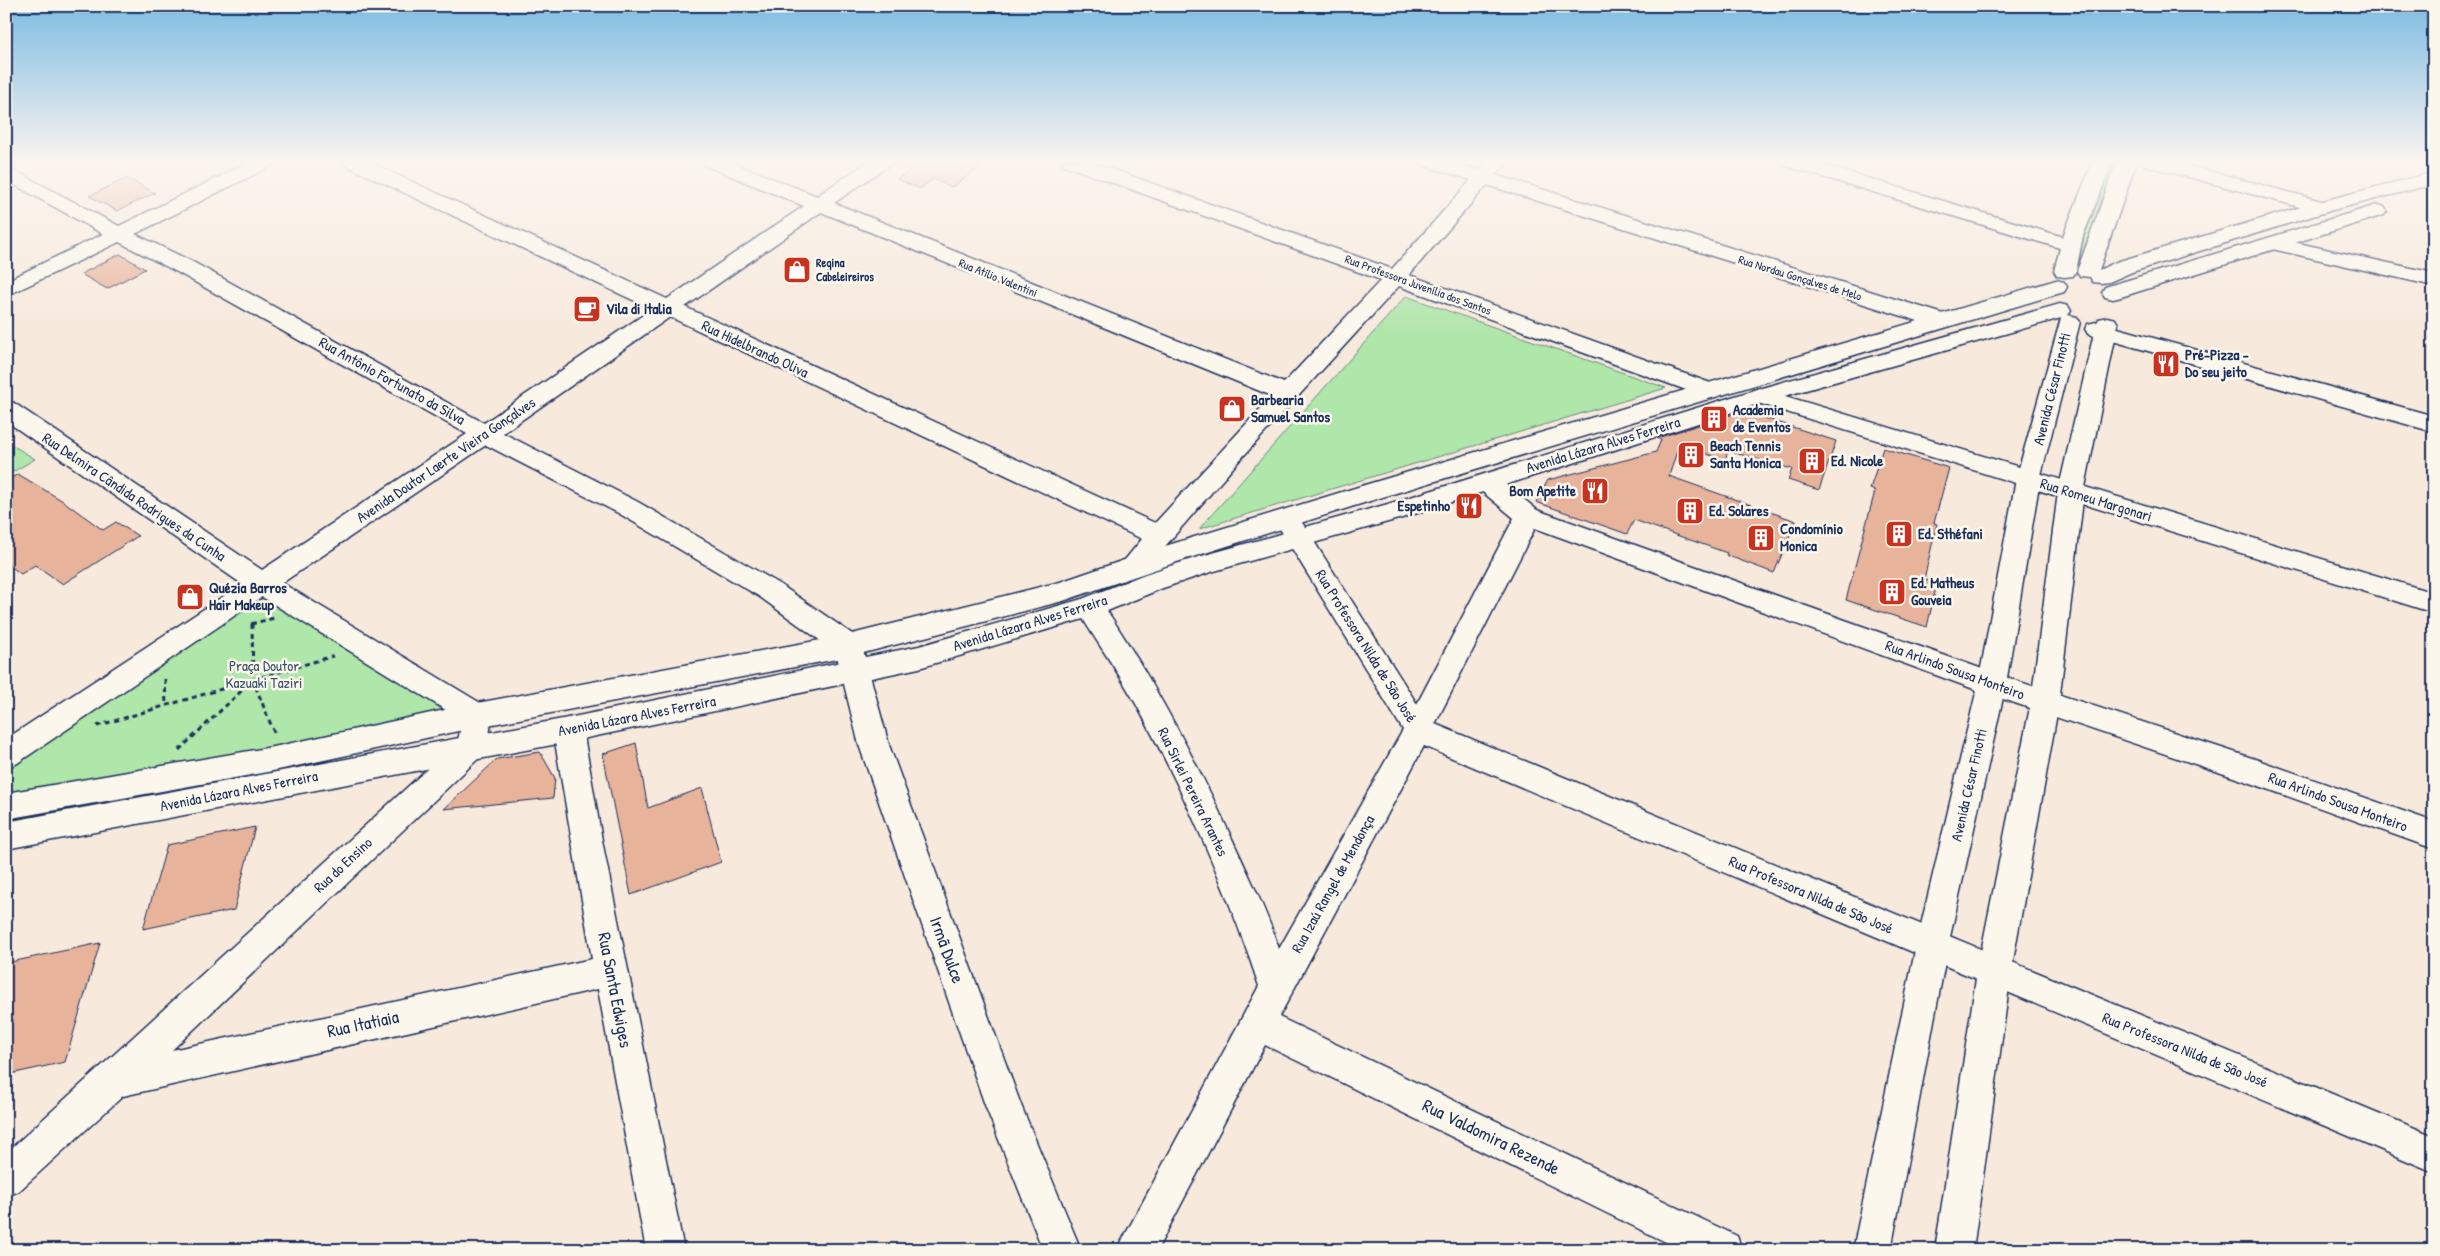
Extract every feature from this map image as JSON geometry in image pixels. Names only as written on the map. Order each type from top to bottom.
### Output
[{"type":"street","name":"Rua Antônio Fortunato da Silva","points":[[93,220],[185,267],[485,434],[654,522],[769,590],[851,658]]},
{"type":"street","points":[[6,290],[151,220]]},
{"type":"street","name":"Rua Hidelbrando Oliva","points":[[478,220],[1159,536]]},
{"type":"street","name":"Avenida Doutor Laerte Vieira Gonçalves","points":[[6,755],[485,434],[797,220]]},
{"type":"street","name":"Rua Atílio Valentini","points":[[857,220],[964,265],[1287,393]]},
{"type":"street","name":"Rua Professora Juvenília dos Santos","points":[[1235,220],[1708,390]]},
{"type":"street","points":[[1133,566],[1287,393],[1396,277],[1446,220]]},
{"type":"street","name":"Rua Nordau Gonçalves de Melo","points":[[1616,220],[1942,321]]},
{"type":"street","points":[[1985,220],[2070,245]]},
{"type":"street","points":[[1954,1250],[1994,972],[2044,702],[2071,492],[2080,311],[2070,245],[2080,220]]},
{"type":"street","points":[[2080,311],[2101,280],[2114,220]]},
{"type":"street","points":[[2101,280],[2124,267],[2280,220]]},
{"type":"street","points":[[2101,280],[2275,244],[2354,220]]},
{"type":"street","points":[[2275,244],[2434,280]]},
{"type":"street","points":[[2080,311],[2112,316],[2101,280]]},
{"type":"street","points":[[2080,311],[2434,424]]},
{"type":"street","name":"Avenida Lázara Alves Ferreira","points":[[6,806],[278,758],[474,731],[568,730],[851,658],[1064,591],[1133,566],[1488,483],[1579,441],[1708,390],[1753,379],[1942,321],[2080,311]]},
{"type":"street","name":"Avenida Lázara Alves Ferreira","points":[[6,836],[474,731],[851,658],[919,656],[1090,607],[1293,529],[1579,441],[1759,396],[2080,311]]},
{"type":"street","name":"Avenida César Finotti","points":[[1872,1250],[1932,946],[1992,684],[2028,479],[2080,311]]},
{"type":"street","name":"Rua Romeu Margonari","points":[[1759,396],[2271,551],[2434,603]]},
{"type":"street","name":"Rua Delmira Cândida Rodrigues da Cunha","points":[[6,409],[262,584]]},
{"type":"street","name":"Rua Arlindo Sousa Monteiro","points":[[1488,483],[1528,516],[1992,684],[2254,772],[2434,836]]},
{"type":"street","name":"Rua Izaú Rangel de Mendonça","points":[[1136,1250],[1276,987],[1418,730],[1528,516]]},
{"type":"street","name":"Rua Professora Nilda de São José","points":[[1293,529],[1418,730],[2434,1154]]},
{"type":"street","points":[[262,584],[366,646],[474,731]]},
{"type":"street","name":"Rua Sirlei Pereira Arantes","points":[[1090,607],[1149,701],[1196,793],[1254,922],[1276,987]]},
{"type":"street","name":"Irmã Dulce","points":[[851,658],[874,745],[999,1096],[1062,1250]]},
{"type":"street","name":"Rua Santa Edwiges","points":[[568,730],[611,971],[666,1250]]},
{"type":"street","name":"Rua do Ensino","points":[[6,1178],[115,1080],[282,921],[474,731]]},
{"type":"street","name":"Rua Itatiaia","points":[[115,1080],[611,971]]},
{"type":"street","name":"Rua Valdomira Rezende","points":[[1258,1024],[1723,1250]]},
{"type":"path","points":[[246,624],[278,617]]},
{"type":"path","points":[[252,624],[253,680],[276,740],[278,758]]},
{"type":"path","points":[[92,727],[366,646]]},
{"type":"path","points":[[164,676],[166,706]]},
{"type":"path","points":[[178,751],[253,680]]},
{"type":"green space","points":[[2088,220],[2097,220],[2081,261],[2075,256]]},
{"type":"green space","points":[[1406,296],[1666,388],[1199,529]]},
{"type":"green space","points":[[12,445],[35,459],[6,476],[6,448]]},
{"type":"green space","name":"Praça Doutor Kazuaki Taziri","points":[[262,584],[476,712],[6,800],[6,754]]},
{"type":"building","points":[[120,254],[145,269],[107,289],[81,274]]},
{"type":"building","points":[[1743,411],[1836,441],[1819,490],[1788,480],[1792,469],[1728,451],[1725,460],[1679,445],[1669,476],[1796,521],[1774,573],[1726,555],[1727,553],[1634,520],[1627,534],[1536,502],[1548,480],[1656,452],[1661,440],[1657,438]]},
{"type":"building","points":[[1883,448],[1949,468],[1934,523],[1937,524],[1924,579],[1937,583],[1927,627],[1846,600],[1875,491],[1870,489]]},
{"type":"building","points":[[18,474],[63,501],[103,530],[116,522],[138,536],[63,584],[35,565],[21,574],[6,563],[6,481]]},
{"type":"building","points":[[636,743],[648,808],[702,788],[721,862],[631,895],[603,754]]},
{"type":"building","points":[[540,752],[555,778],[553,798],[444,809],[497,759]]},
{"type":"building","points":[[255,827],[234,910],[143,929],[167,845]]},
{"type":"building","points":[[100,943],[65,1062],[6,1075],[6,963]]},
{"type":"place","name":"Regina Cabeleireiros","points":[[797,270]]},
{"type":"place","name":"Vila di Italia","points":[[587,309]]},
{"type":"place","name":"Pré-Pizza - Do seu jeito","points":[[2166,364]]},
{"type":"place","name":"Barbearia Samuel Santos","points":[[1232,409]]},
{"type":"place","name":"Academia de Eventos","points":[[1714,419]]},
{"type":"place","name":"Beach Tennis Santa Monica","points":[[1691,455]]},
{"type":"place","name":"Ed. Nicole","points":[[1812,461]]},
{"type":"place","name":"Bom Apetite","points":[[1595,491]]},
{"type":"place","name":"Espetinho","points":[[1469,506]]},
{"type":"place","name":"Ed. Solares","points":[[1690,511]]},
{"type":"place","name":"Ed. Sthéfani","points":[[1899,534]]},
{"type":"place","name":"Condomínio Monica","points":[[1761,538]]},
{"type":"place","name":"Ed. Matheus Gouveia","points":[[1892,592]]},
{"type":"place","name":"Quézia Barros Hair Makeup","points":[[190,597]]}]
